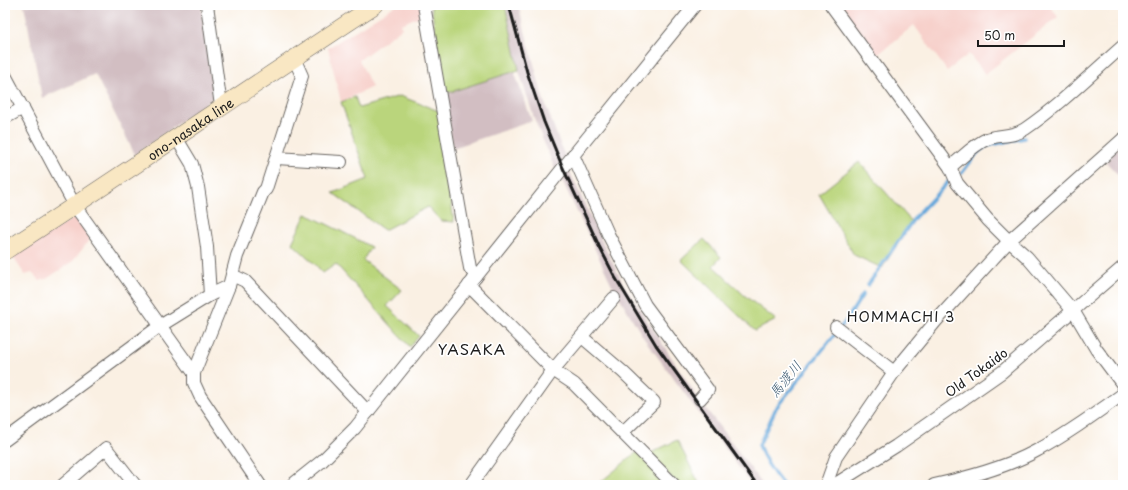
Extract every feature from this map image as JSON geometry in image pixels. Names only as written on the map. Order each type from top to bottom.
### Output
[{"type":"main road","name":"ono-nasaka line","points":[[5,251],[75,206],[221,106],[375,5]]},
{"type":"street","points":[[208,5],[221,106]]},
{"type":"street","points":[[424,5],[473,281],[553,370],[574,384],[674,485]]},
{"type":"street","points":[[292,485],[322,461],[355,428],[573,155],[696,5]]},
{"type":"street","points":[[831,5],[950,167],[958,182],[988,220],[1009,242],[1027,257],[1074,312],[1096,349],[1123,385]]},
{"type":"street","points":[[950,167],[978,144],[988,138],[1011,135],[1023,130],[1047,112],[1123,46]]},
{"type":"street","points":[[260,485],[200,396],[194,383],[194,373],[230,280],[237,256],[263,192],[266,189],[276,158],[302,76],[294,58]]},
{"type":"street","points":[[5,75],[75,206],[194,373]]},
{"type":"street","points":[[5,118],[23,108]]},
{"type":"street","points":[[175,138],[192,164],[198,187],[207,247],[210,295]]},
{"type":"street","points":[[826,485],[836,457],[894,372],[936,321],[1009,242],[1123,139]]},
{"type":"street","points":[[573,155],[609,236],[645,305],[708,390],[700,399]]},
{"type":"street","points":[[276,158],[341,162]]},
{"type":"street","name":"Old Tokaido","points":[[834,485],[896,446],[1002,372],[1074,312],[1123,267]]},
{"type":"street","points":[[5,440],[160,326],[210,295],[230,280],[245,281],[368,412]]},
{"type":"street","points":[[471,485],[553,370],[614,298]]},
{"type":"street","points":[[838,329],[894,372]]},
{"type":"street","points":[[582,336],[654,402],[623,432]]},
{"type":"street","points":[[934,485],[949,483],[1001,466],[1035,452],[1087,420],[1123,394]]},
{"type":"street","points":[[63,485],[106,448],[135,485]]},
{"type":"shaded area","points":[[24,5],[201,5],[213,98],[135,155],[95,74],[42,98]]},
{"type":"shaded area","points":[[396,5],[420,5],[422,15],[401,24],[402,28],[359,60],[372,87],[341,102],[328,48]]},
{"type":"shaded area","points":[[504,5],[518,5],[543,98],[565,157],[555,169],[534,118],[519,71]]},
{"type":"shaded area","points":[[837,5],[1049,5],[1058,17],[985,74],[969,54],[947,71],[914,25],[875,57]]},
{"type":"shaded area","points":[[514,71],[532,121],[453,148],[444,94]]},
{"type":"shaded area","points":[[1123,142],[1123,180],[1106,162]]},
{"type":"shaded area","points":[[568,168],[604,246],[624,285],[698,398],[763,485],[752,485],[643,337],[611,283],[561,178]]},
{"type":"shaded area","points":[[75,217],[91,238],[73,261],[48,278],[40,281],[32,273],[25,275],[13,257]]},
{"type":"green space","points":[[431,5],[505,5],[519,70],[444,94]]},
{"type":"green space","points":[[400,96],[439,111],[454,222],[441,221],[428,207],[384,230],[333,193],[368,179],[341,102],[355,97],[359,108]]},
{"type":"green space","points":[[859,162],[912,222],[882,268],[854,255],[819,194]]},
{"type":"green space","points":[[306,214],[371,247],[363,260],[402,290],[387,306],[419,336],[410,347],[336,264],[323,273],[292,243]]},
{"type":"green space","points":[[704,239],[721,257],[713,266],[744,295],[776,320],[755,331],[681,260]]},
{"type":"green space","points":[[677,440],[700,485],[679,485],[649,454]]},
{"type":"green space","points":[[637,452],[668,485],[597,485]]},
{"type":"waterway","name":"馬渡川","points":[[962,173],[978,152],[986,146],[1024,138]]},
{"type":"waterway","name":"馬渡川","points":[[868,285],[915,217],[949,181]]},
{"type":"waterway","name":"馬渡川","points":[[783,485],[769,466],[759,445],[776,408],[848,318],[863,294]]},
{"type":"railway","points":[[509,5],[527,72],[544,122],[563,168],[615,277],[656,345],[757,485]]},
{"type":"district","name":"HOMMACHI 3","points":[[901,316]]},
{"type":"district","name":"YASAKA","points":[[472,348]]}]
